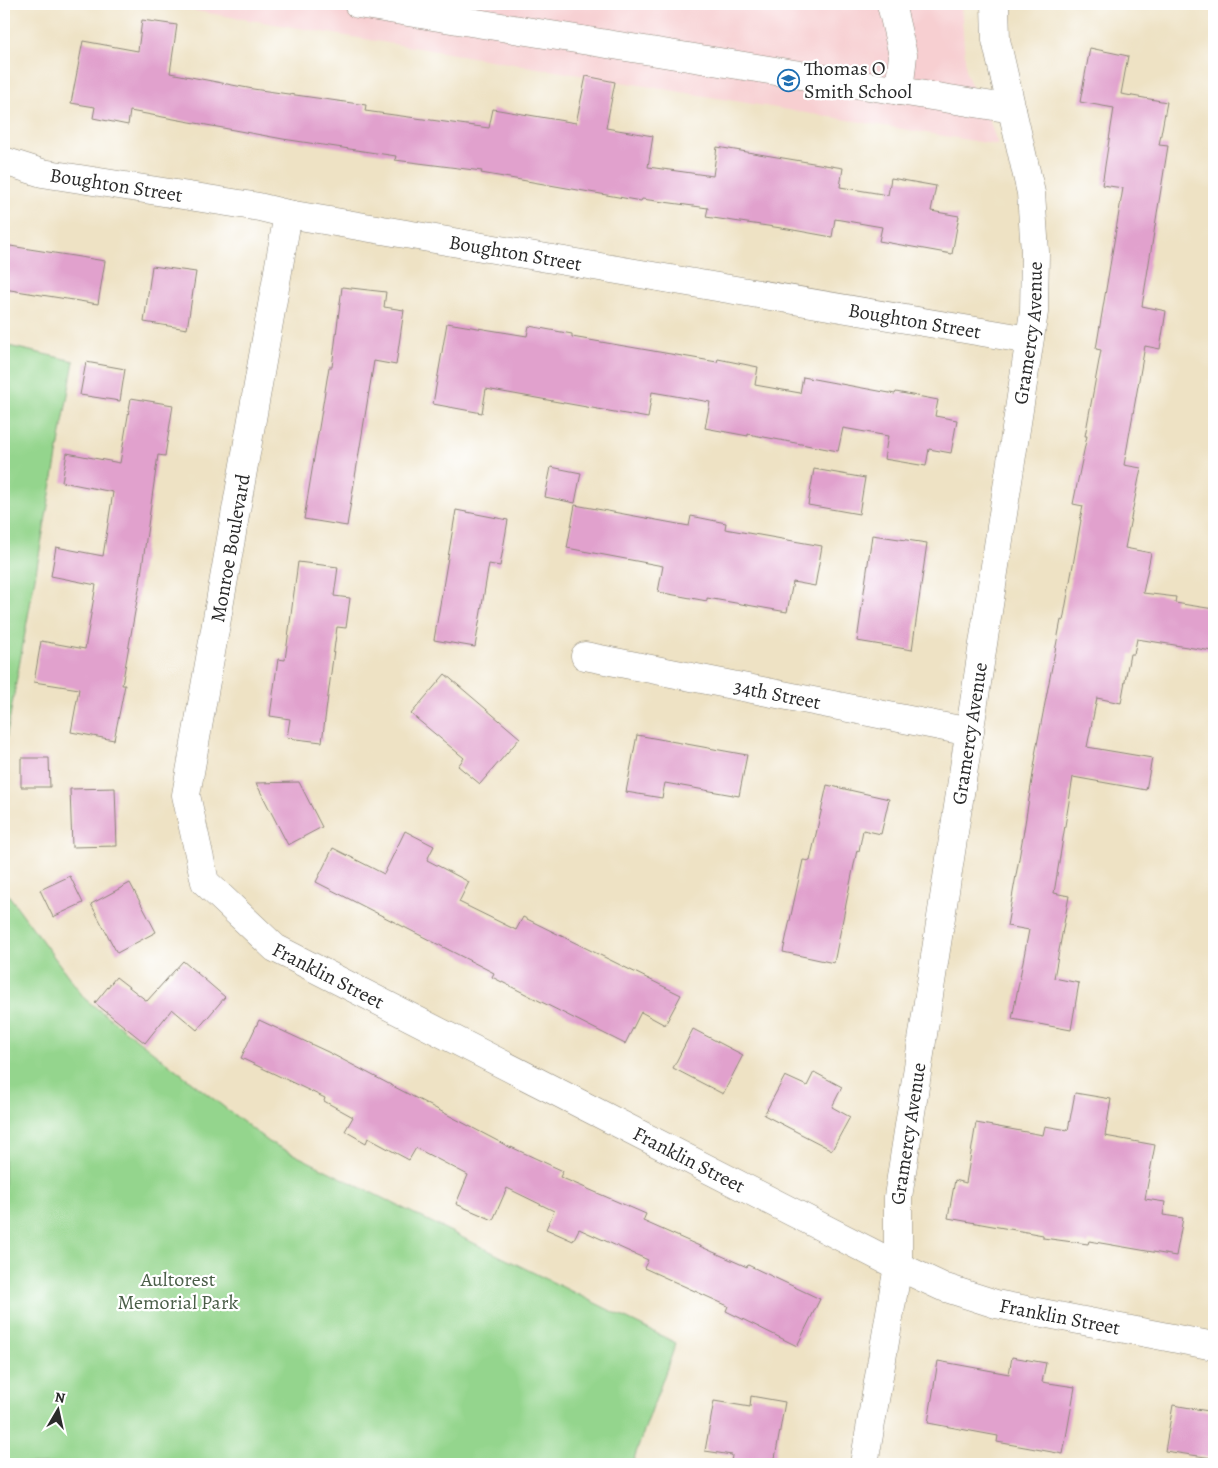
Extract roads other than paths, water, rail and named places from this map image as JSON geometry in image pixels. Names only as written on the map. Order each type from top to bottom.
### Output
[{"type":"street","points":[[358,4],[1012,109]]},
{"type":"street","points":[[891,4],[904,55],[898,91]]},
{"type":"street","name":"Gramercy Avenue","points":[[864,1464],[898,1266],[898,1197],[1034,312],[1035,252],[1031,193],[996,40],[995,4]]},
{"type":"street","name":"Boughton Street","points":[[4,161],[42,173],[259,207],[288,214],[1029,340]]},
{"type":"street","name":"Monroe Boulevard","points":[[205,882],[186,795],[288,214]]},
{"type":"street","name":"34th Street","points":[[585,656],[970,732]]},
{"type":"street","name":"Franklin Street","points":[[205,882],[275,948],[898,1266],[944,1287],[996,1304],[1214,1346]]},
{"type":"place","name":"Thomas O Smith School","points":[[788,80]]},
{"type":"park label","name":"Aultorest Memorial Park","points":[[178,1290]]}]
